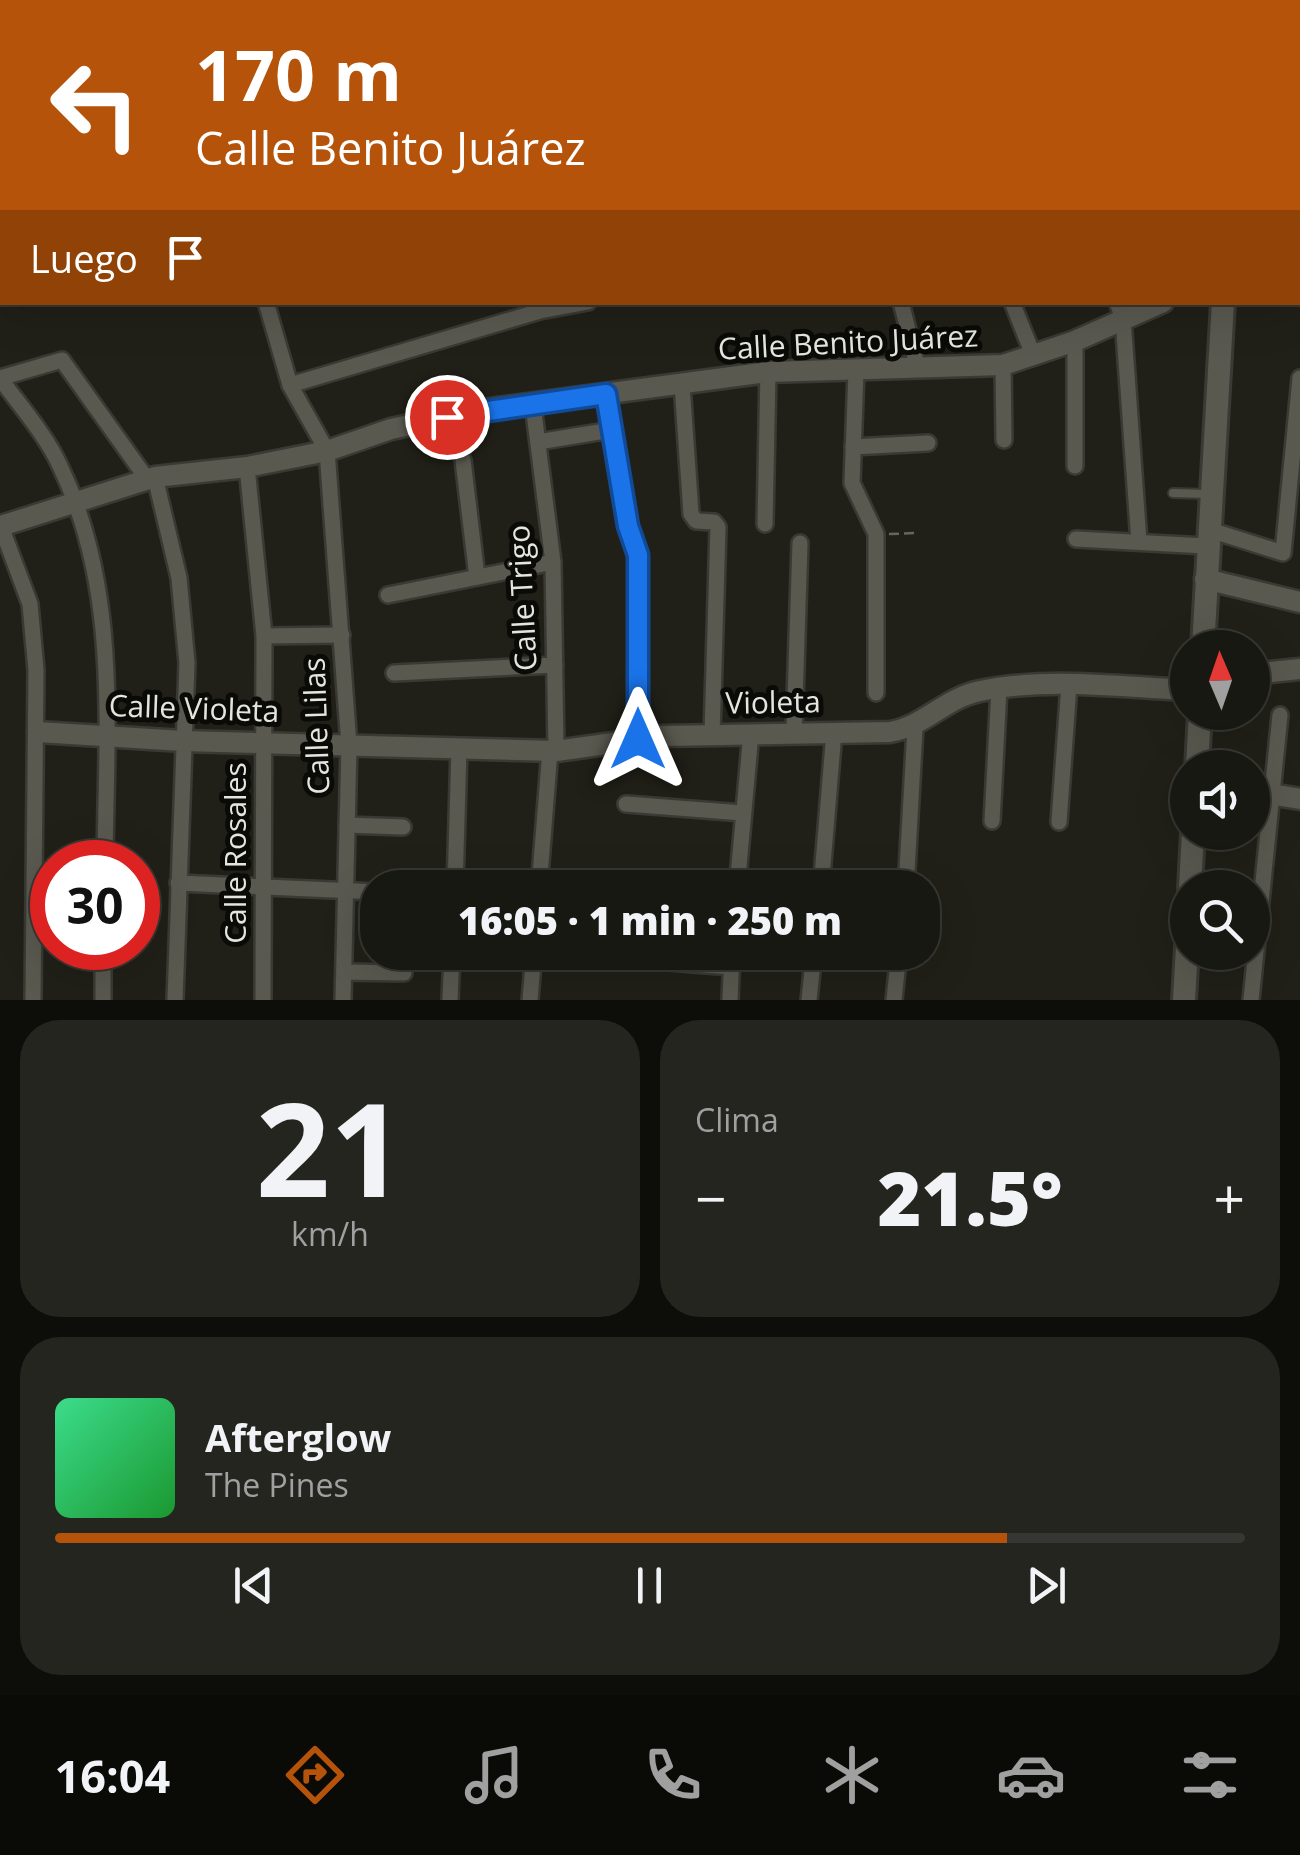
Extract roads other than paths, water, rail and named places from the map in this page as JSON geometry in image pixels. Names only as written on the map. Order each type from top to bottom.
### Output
[{"type":"main road","points":[[1204,630],[1223,305]]},
{"type":"main road","points":[[1184,1000],[1186,970]]},
{"type":"street","points":[[267,305],[290,385],[327,451]]},
{"type":"street","points":[[290,385],[572,305]]},
{"type":"street","points":[[902,305],[918,369]]},
{"type":"street","points":[[1013,305],[1034,357]]},
{"type":"street","name":"Calle Benito Juárez","points":[[0,525],[151,478],[247,467],[327,451],[408,426],[475,411],[768,372],[1003,365],[1075,341],[1120,311],[1149,305]]},
{"type":"street","points":[[1120,311],[1138,542]]},
{"type":"street","points":[[1075,341],[1075,466]]},
{"type":"street","points":[[104,840],[103,599],[76,504],[59,462],[0,378],[62,360],[151,478],[179,578],[187,663],[175,1000]]},
{"type":"street","points":[[1003,365],[1004,440]]},
{"type":"street","points":[[856,371],[853,490],[876,534],[876,693]]},
{"type":"street","points":[[765,524],[768,372]]},
{"type":"street","points":[[1076,539],[1138,542],[1207,537],[1283,554],[1300,378]]},
{"type":"street","points":[[682,384],[693,519],[718,526],[712,735]]},
{"type":"street","points":[[606,394],[628,526],[638,555],[638,739]]},
{"type":"street","name":"Calle Trigo","points":[[532,406],[553,562],[555,665],[553,751],[541,870]]},
{"type":"street","points":[[538,442],[611,430]]},
{"type":"street","points":[[853,446],[928,443]]},
{"type":"street","name":"Calle Lilas","points":[[327,451],[348,745],[343,1000]]},
{"type":"street","points":[[463,460],[478,577]]},
{"type":"street","name":"Calle Rosales","points":[[247,467],[264,636],[263,1000]]},
{"type":"street","points":[[0,525],[30,604],[38,732],[32,1000]]},
{"type":"street","points":[[794,732],[800,543]]},
{"type":"street","points":[[388,595],[553,562]]},
{"type":"street","points":[[1205,580],[1300,602]]},
{"type":"street","points":[[264,636],[342,634]]},
{"type":"street","points":[[394,673],[555,665]]},
{"type":"street","points":[[1270,672],[1300,668]]},
{"type":"street","points":[[1059,822],[1069,685]]},
{"type":"street","points":[[907,870],[915,728],[960,697],[1000,689],[1069,685],[1170,689]]},
{"type":"street","points":[[992,821],[1000,689]]},
{"type":"street","points":[[1270,756],[1280,715]]},
{"type":"street","name":"Violeta","points":[[348,745],[553,751],[638,739],[915,728]]},
{"type":"street","name":"Calle Violeta","points":[[38,732],[348,745]]},
{"type":"street","points":[[738,870],[751,732]]},
{"type":"street","points":[[822,870],[834,732]]},
{"type":"street","points":[[456,870],[459,748]]},
{"type":"street","points":[[1270,794],[1300,799]]},
{"type":"street","points":[[626,804],[743,814]]},
{"type":"street","points":[[347,825],[403,826]]},
{"type":"street","points":[[178,882],[360,891]]},
{"type":"street","points":[[102,1000],[103,970]]},
{"type":"street","points":[[450,1000],[451,970]]},
{"type":"street","points":[[530,1000],[532,970]]},
{"type":"street","points":[[730,1000],[732,970]]},
{"type":"street","points":[[809,1000],[812,970]]},
{"type":"street","points":[[894,1000],[897,970]]},
{"type":"street","points":[[1251,1000],[1253,970]]},
{"type":"street","points":[[344,972],[404,973]]},
{"type":"lane","points":[[1173,493],[1210,494]]}]
